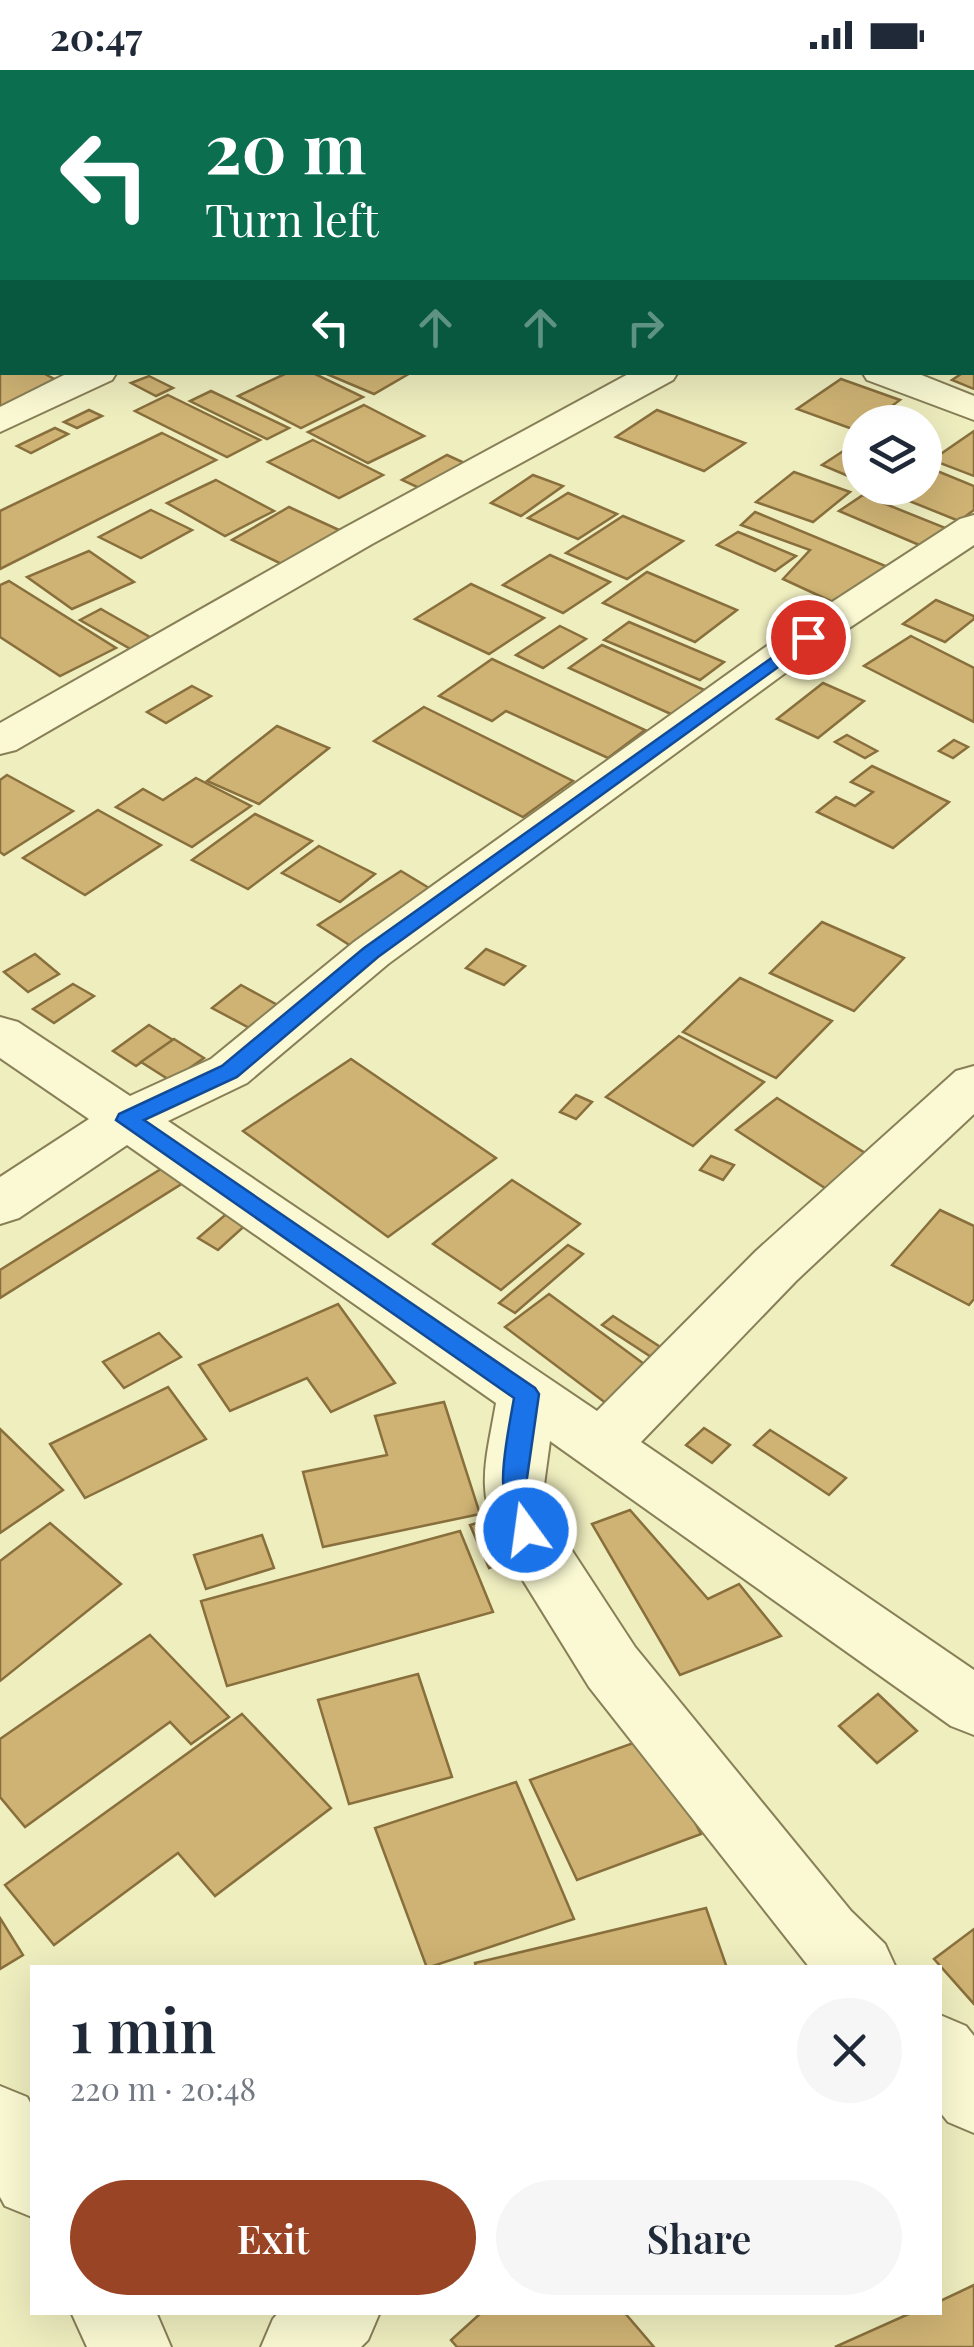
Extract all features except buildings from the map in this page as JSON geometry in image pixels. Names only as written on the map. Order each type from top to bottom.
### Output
[{"type":"street","points":[[0,421],[93,375]]},
{"type":"street","points":[[0,741],[358,536],[654,375]]},
{"type":"street","points":[[888,375],[974,409]]},
{"type":"street","points":[[0,1204],[127,1120],[230,1072],[371,953],[808,637],[974,527]]},
{"type":"street","points":[[0,1034],[974,1706]]},
{"type":"street","points":[[600,1446],[776,1266],[974,1084]]},
{"type":"street","points":[[527,1394],[513,1485],[526,1530],[612,1668],[826,1935],[857,1965]]},
{"type":"street","points":[[942,2054],[974,2096]]},
{"type":"street","points":[[0,2124],[30,2176]]},
{"type":"street","points":[[113,2315],[131,2347]]},
{"type":"street","points":[[301,2347],[337,2315]]},
{"type":"route","points":[[526,1530],[513,1485],[527,1394],[127,1120],[230,1072],[371,953],[808,637]]}]
